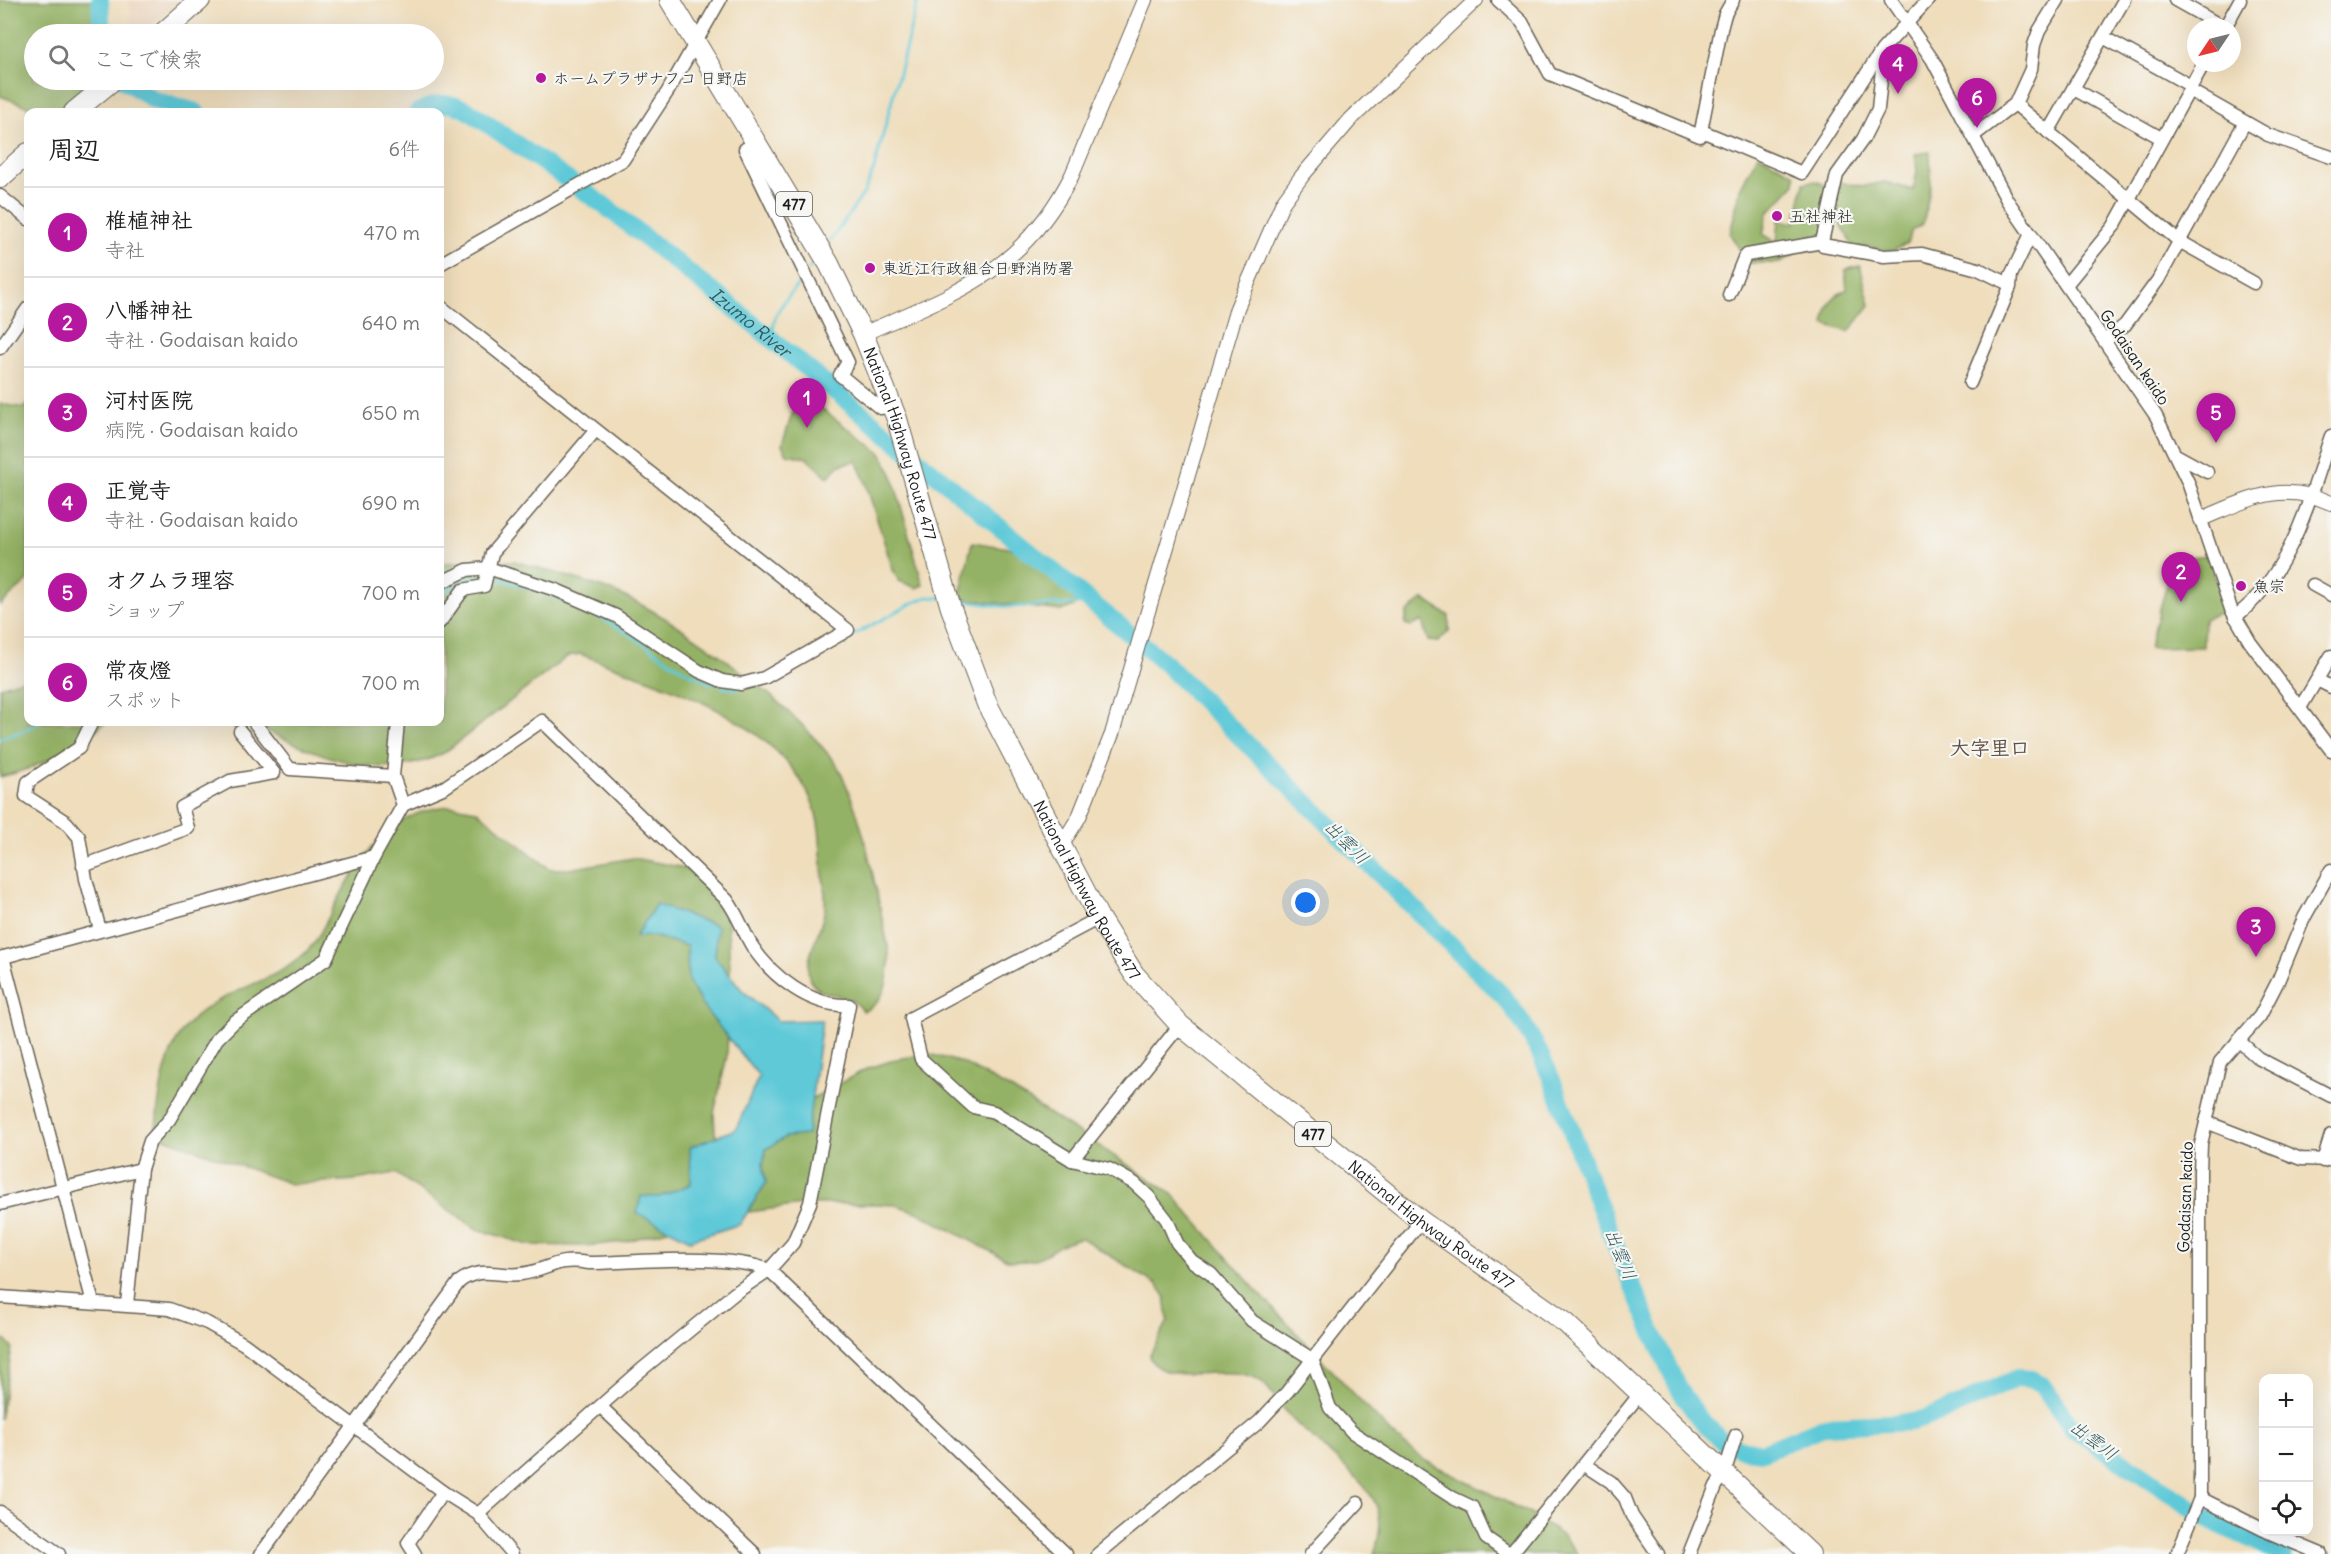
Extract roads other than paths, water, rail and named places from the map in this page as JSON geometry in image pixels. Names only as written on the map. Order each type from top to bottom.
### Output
[{"type":"highway","points":[[173,24],[200,0]]},
{"type":"highway","name":"National Highway Route 477","points":[[670,0],[829,264],[863,334],[894,413],[948,599],[987,704],[1100,918],[1134,975],[1180,1025],[1421,1221],[1566,1323],[1641,1394],[1726,1466],[1810,1554]]},
{"type":"highway","points":[[79,108],[100,90]]},
{"type":"highway","points":[[0,178],[24,157]]},
{"type":"street","points":[[444,262],[566,195],[622,160],[631,150],[720,0]]},
{"type":"street","points":[[863,334],[973,284],[1016,252],[1033,235],[1060,199],[1072,175],[1145,0]]},
{"type":"street","points":[[1061,846],[1079,817],[1096,776],[1144,625],[1237,308],[1283,202],[1356,113],[1476,0]]},
{"type":"street","points":[[1498,0],[1522,22],[1550,74],[1700,136],[1721,29],[1725,14],[1734,0]]},
{"type":"street","name":"Godaisan kaido","points":[[1891,0],[1932,59],[2007,200],[2156,416],[2176,455],[2235,617],[2250,642],[2331,750]]},
{"type":"street","points":[[1702,131],[1802,173],[1889,42],[1907,22],[1915,17],[1928,0]]},
{"type":"street","points":[[1973,136],[2014,104],[2031,69],[2034,45],[2039,31],[2058,0]]},
{"type":"street","points":[[2048,132],[2124,0]]},
{"type":"street","points":[[2175,0],[2208,18]]},
{"type":"street","points":[[2229,18],[2240,0]]},
{"type":"street","points":[[2103,37],[2268,135],[2331,157]]},
{"type":"street","points":[[1822,242],[1837,175],[1863,139],[1878,109],[1882,69],[1889,42]]},
{"type":"street","points":[[2066,285],[2114,226],[2199,72]]},
{"type":"street","points":[[2074,88],[2161,138]]},
{"type":"street","points":[[2014,104],[2179,240],[2254,283]]},
{"type":"street","points":[[2105,341],[2125,325],[2158,280],[2245,122]]},
{"type":"street","points":[[756,143],[745,148],[848,362],[840,375],[880,408],[894,413]]},
{"type":"street","points":[[0,196],[24,216]]},
{"type":"street","points":[[1970,383],[2010,287],[2008,284],[2031,234]]},
{"type":"street","points":[[1822,242],[1823,245],[1884,256],[1922,254],[1960,263],[2008,284]]},
{"type":"street","points":[[1729,295],[1744,258],[1748,255],[1822,242]]},
{"type":"street","points":[[444,309],[848,630],[764,678],[741,684],[722,681],[699,671],[602,608],[581,599],[487,573],[467,570],[444,581]]},
{"type":"street","points":[[0,348],[24,314]]},
{"type":"street","points":[[444,616],[463,590],[484,585],[492,554],[595,431]]},
{"type":"street","points":[[2235,617],[2254,602],[2288,550],[2312,495],[2331,436]]},
{"type":"street","points":[[2176,455],[2207,472]]},
{"type":"street","points":[[2201,519],[2262,495],[2278,492],[2312,495],[2331,503]]},
{"type":"street","points":[[2313,585],[2331,595]]},
{"type":"street","points":[[2300,708],[2331,657]]},
{"type":"street","points":[[2317,680],[2331,687]]},
{"type":"street","points":[[127,1304],[141,1168],[150,1141],[169,1120],[217,1039],[234,1022],[327,959],[374,857],[403,805],[445,788],[542,721],[727,900],[740,917],[752,946],[770,967],[794,988],[816,1001],[833,1006],[849,1005],[810,1203],[793,1243],[769,1270],[735,1293],[478,1514]]},
{"type":"street","points":[[90,726],[79,748],[28,782],[27,796],[66,822],[80,837],[83,866],[99,930]]},
{"type":"street","points":[[257,726],[290,768],[393,776]]},
{"type":"street","points":[[398,726],[393,776],[403,805]]},
{"type":"street","points":[[83,866],[189,828],[182,807],[230,781],[274,773],[240,731]]},
{"type":"street","points":[[93,1303],[1,958],[374,857]]},
{"type":"street","name":"Godaisan kaido","points":[[2177,1554],[2198,1501],[2200,1172],[2206,1122],[2220,1062],[2264,1007],[2278,981],[2304,918],[2331,870]]},
{"type":"street","points":[[1100,918],[911,1018],[921,1059],[973,1107],[994,1112],[1072,1160],[1109,1169],[1134,1184],[1149,1197],[1167,1220],[1177,1243],[1192,1262],[1211,1274],[1252,1321],[1311,1359],[1330,1408],[1352,1432],[1453,1498],[1472,1507],[1485,1538],[1510,1554],[1586,1465],[1641,1394]]},
{"type":"street","points":[[1072,1160],[1180,1025]]},
{"type":"street","points":[[2238,1040],[2258,1058],[2331,1096]]},
{"type":"street","points":[[2206,1122],[2301,1159],[2327,1161],[2331,1135]]},
{"type":"street","points":[[0,1204],[141,1168]]},
{"type":"street","points":[[1098,1554],[1259,1422],[1421,1221]]},
{"type":"street","points":[[261,1554],[459,1282],[471,1273],[522,1274],[568,1259],[589,1263],[727,1261],[751,1263],[769,1270],[1066,1554]]},
{"type":"street","points":[[0,1297],[127,1304],[169,1309],[207,1323],[244,1344],[353,1427],[443,1492],[478,1514],[512,1554]]},
{"type":"street","points":[[601,1407],[755,1554]]},
{"type":"street","points":[[1689,1554],[1726,1466],[1736,1435]]},
{"type":"street","points":[[1586,1465],[1611,1482],[1625,1498],[1632,1516],[1658,1554]]},
{"type":"street","points":[[415,1554],[408,1544],[443,1492]]},
{"type":"street","points":[[2198,1501],[2259,1528]]},
{"type":"street","points":[[1311,1554],[1358,1503]]},
{"type":"street","points":[[0,1512],[59,1554]]},
{"type":"street","points":[[2278,1536],[2321,1554]]},
{"type":"water","points":[[656,904],[717,926],[715,957],[742,990],[778,1021],[822,1020],[807,1135],[786,1137],[766,1149],[763,1164],[766,1183],[740,1224],[690,1240],[637,1213],[641,1196],[659,1197],[691,1184],[690,1147],[736,1129],[759,1076],[704,1008],[688,980],[687,946],[653,936],[635,937]]},
{"type":"waterway","name":"Izumo River","points":[[100,0],[101,24]]},
{"type":"waterway","points":[[831,240],[864,193],[874,169],[918,0]]},
{"type":"waterway","name":"Izumo River","points":[[139,90],[154,100],[182,108]]},
{"type":"waterway","name":"出雲川","points":[[427,108],[449,104],[469,111],[605,206],[735,309],[1165,663],[1502,995],[1533,1040],[1545,1064],[1614,1242],[1679,1389],[1698,1417],[1723,1442],[1744,1450],[1763,1452],[1826,1426],[1913,1422],[1946,1411],[2017,1378],[2032,1379],[2042,1385],[2073,1429],[2213,1522],[2283,1554]]},
{"type":"waterway","points":[[809,269],[815,262]]},
{"type":"waterway","points":[[775,342],[773,333],[779,309],[800,282]]},
{"type":"waterway","points":[[444,592],[468,579],[481,576]]},
{"type":"waterway","points":[[491,577],[524,586],[589,612],[619,628],[700,679],[713,684]]},
{"type":"waterway","points":[[763,684],[911,604],[927,597],[942,598]]},
{"type":"waterway","points":[[957,600],[1008,607],[1095,603]]},
{"type":"waterway","points":[[722,687],[739,689]]},
{"type":"waterway","points":[[0,738],[32,726]]},
{"type":"place","name":"ホームプラザナフコ 日野店","points":[[541,78]]},
{"type":"place","name":"正覚寺","points":[[1898,94]]},
{"type":"place","name":"常夜燈","points":[[1977,128]]},
{"type":"place","name":"五社神社","points":[[1777,216]]},
{"type":"place","name":"東近江行政組合日野消防署","points":[[870,268]]},
{"type":"place","name":"椎植神社","points":[[807,428]]},
{"type":"place","name":"オクムラ理容","points":[[2216,443]]},
{"type":"place","name":"魚宗","points":[[2241,586]]},
{"type":"place","name":"八幡神社","points":[[2181,602]]},
{"type":"place","name":"河村医院","points":[[2256,957]]},
{"type":"district","name":"大字里口","points":[[1990,747]]}]
